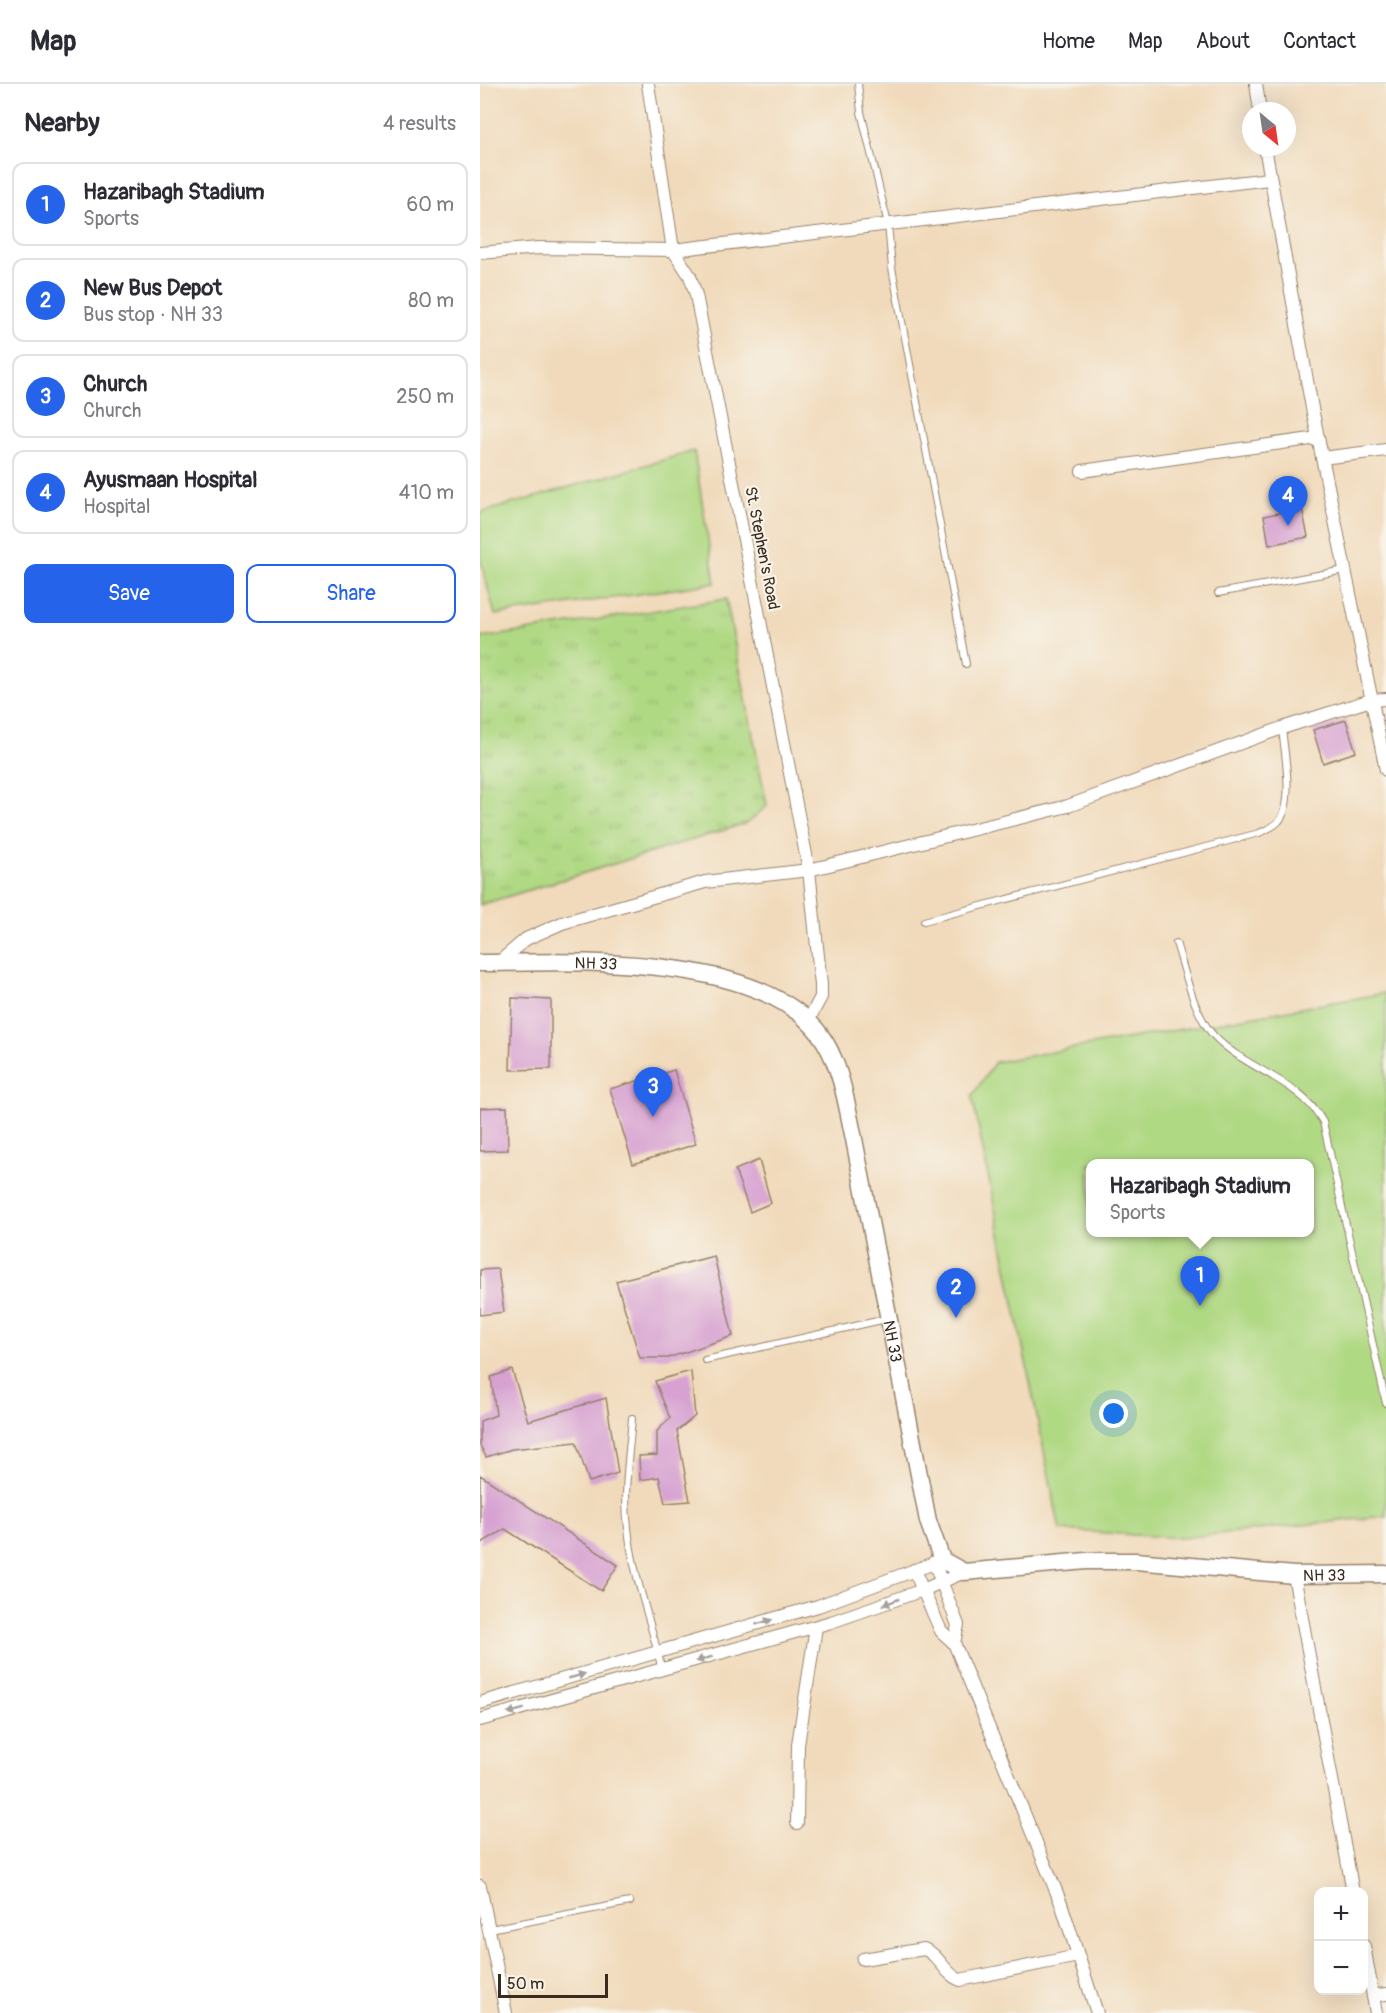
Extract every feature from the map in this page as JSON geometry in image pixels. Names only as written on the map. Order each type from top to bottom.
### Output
[{"type":"main road","name":"NH 33","points":[[480,963],[604,962],[709,975],[753,988],[785,1005],[808,1021],[825,1042],[842,1089],[890,1318],[928,1521],[938,1561]]},
{"type":"main road","points":[[938,1561],[964,1572]]},
{"type":"main road","name":"NH 33","points":[[964,1572],[1086,1561],[1136,1561],[1294,1575],[1386,1574]]},
{"type":"street","name":"St. Stephen's Road","points":[[648,84],[673,250],[690,276],[696,295],[809,870],[821,997],[808,1021]]},
{"type":"street","points":[[1256,84],[1259,102]]},
{"type":"street","points":[[1266,156],[1318,438],[1386,770]]},
{"type":"street","points":[[480,253],[539,248],[673,250],[1269,179]]},
{"type":"street","points":[[1082,471],[1318,438]]},
{"type":"street","points":[[1322,458],[1386,450]]},
{"type":"street","points":[[498,963],[526,939],[562,923],[705,882],[809,870],[1068,806],[1282,728],[1371,700],[1386,699]]},
{"type":"street","points":[[480,1703],[818,1606],[938,1561],[942,1583],[958,1625],[954,1643]]},
{"type":"street","points":[[914,1570],[941,1631],[954,1643],[1060,1903],[1097,2013]]},
{"type":"street","points":[[480,1720],[816,1627],[942,1583],[964,1572]]},
{"type":"street","points":[[1294,1575],[1352,1887]]},
{"type":"street","points":[[797,1823],[798,1745],[816,1627]]},
{"type":"street","points":[[480,1886],[506,2013]]},
{"type":"street","points":[[863,1959],[924,1949],[932,1953],[952,1976],[960,1980],[1078,1956]]},
{"type":"street","points":[[1368,1968],[1376,2013]]},
{"type":"street","points":[[1373,1996],[1386,1994]]},
{"type":"lane","points":[[858,84],[861,112],[888,224],[892,268],[966,664]]},
{"type":"lane","points":[[1218,593],[1345,570]]},
{"type":"lane","points":[[924,921],[1259,833],[1272,827],[1280,821],[1287,805],[1282,728]]},
{"type":"lane","points":[[1176,943],[1199,1010],[1212,1032],[1224,1044],[1300,1094],[1323,1122],[1386,1403]]},
{"type":"lane","points":[[705,1360],[890,1318]]},
{"type":"lane","points":[[632,1418],[626,1500],[627,1526],[631,1554],[662,1671]]},
{"type":"lane","points":[[490,1929],[630,1902]]},
{"type":"green space","points":[[694,451],[715,583],[495,615],[480,558],[480,513]]},
{"type":"green space","points":[[726,599],[767,806],[747,823],[480,905],[480,634],[481,638]]},
{"type":"green space","points":[[1386,993],[1386,1516],[1181,1538],[1060,1530],[972,1096],[995,1062]]},
{"type":"building","points":[[1302,508],[1308,537],[1269,545],[1264,516]]},
{"type":"building","points":[[1346,720],[1356,752],[1323,763],[1313,730]]},
{"type":"building","points":[[512,998],[551,1000],[551,1069],[510,1070]]},
{"type":"building","points":[[674,1070],[696,1144],[633,1164],[610,1089]]},
{"type":"building","points":[[507,1107],[508,1150],[480,1151],[480,1108]]},
{"type":"building","points":[[759,1160],[771,1203],[750,1212],[735,1170]]},
{"type":"building","points":[[714,1256],[733,1336],[668,1358],[640,1358],[616,1281]]},
{"type":"building","points":[[498,1269],[504,1312],[480,1315],[480,1270]]},
{"type":"building","points":[[512,1370],[528,1421],[606,1398],[618,1473],[589,1482],[576,1442],[512,1449],[486,1457],[480,1445],[480,1421],[496,1415],[491,1377]]},
{"type":"building","points":[[691,1371],[695,1416],[677,1431],[690,1501],[665,1503],[659,1477],[640,1480],[639,1456],[657,1455],[657,1431],[670,1418],[655,1381]]},
{"type":"building","points":[[480,1475],[618,1565],[601,1591],[505,1529],[480,1544]]},
{"type":"place","name":"Ayusmaan Hospital","points":[[1288,526]]},
{"type":"place","name":"Church","points":[[653,1117]]},
{"type":"place","name":"Hazaribagh Stadium","points":[[1200,1306]]},
{"type":"place","name":"New Bus Depot","points":[[956,1318]]}]
